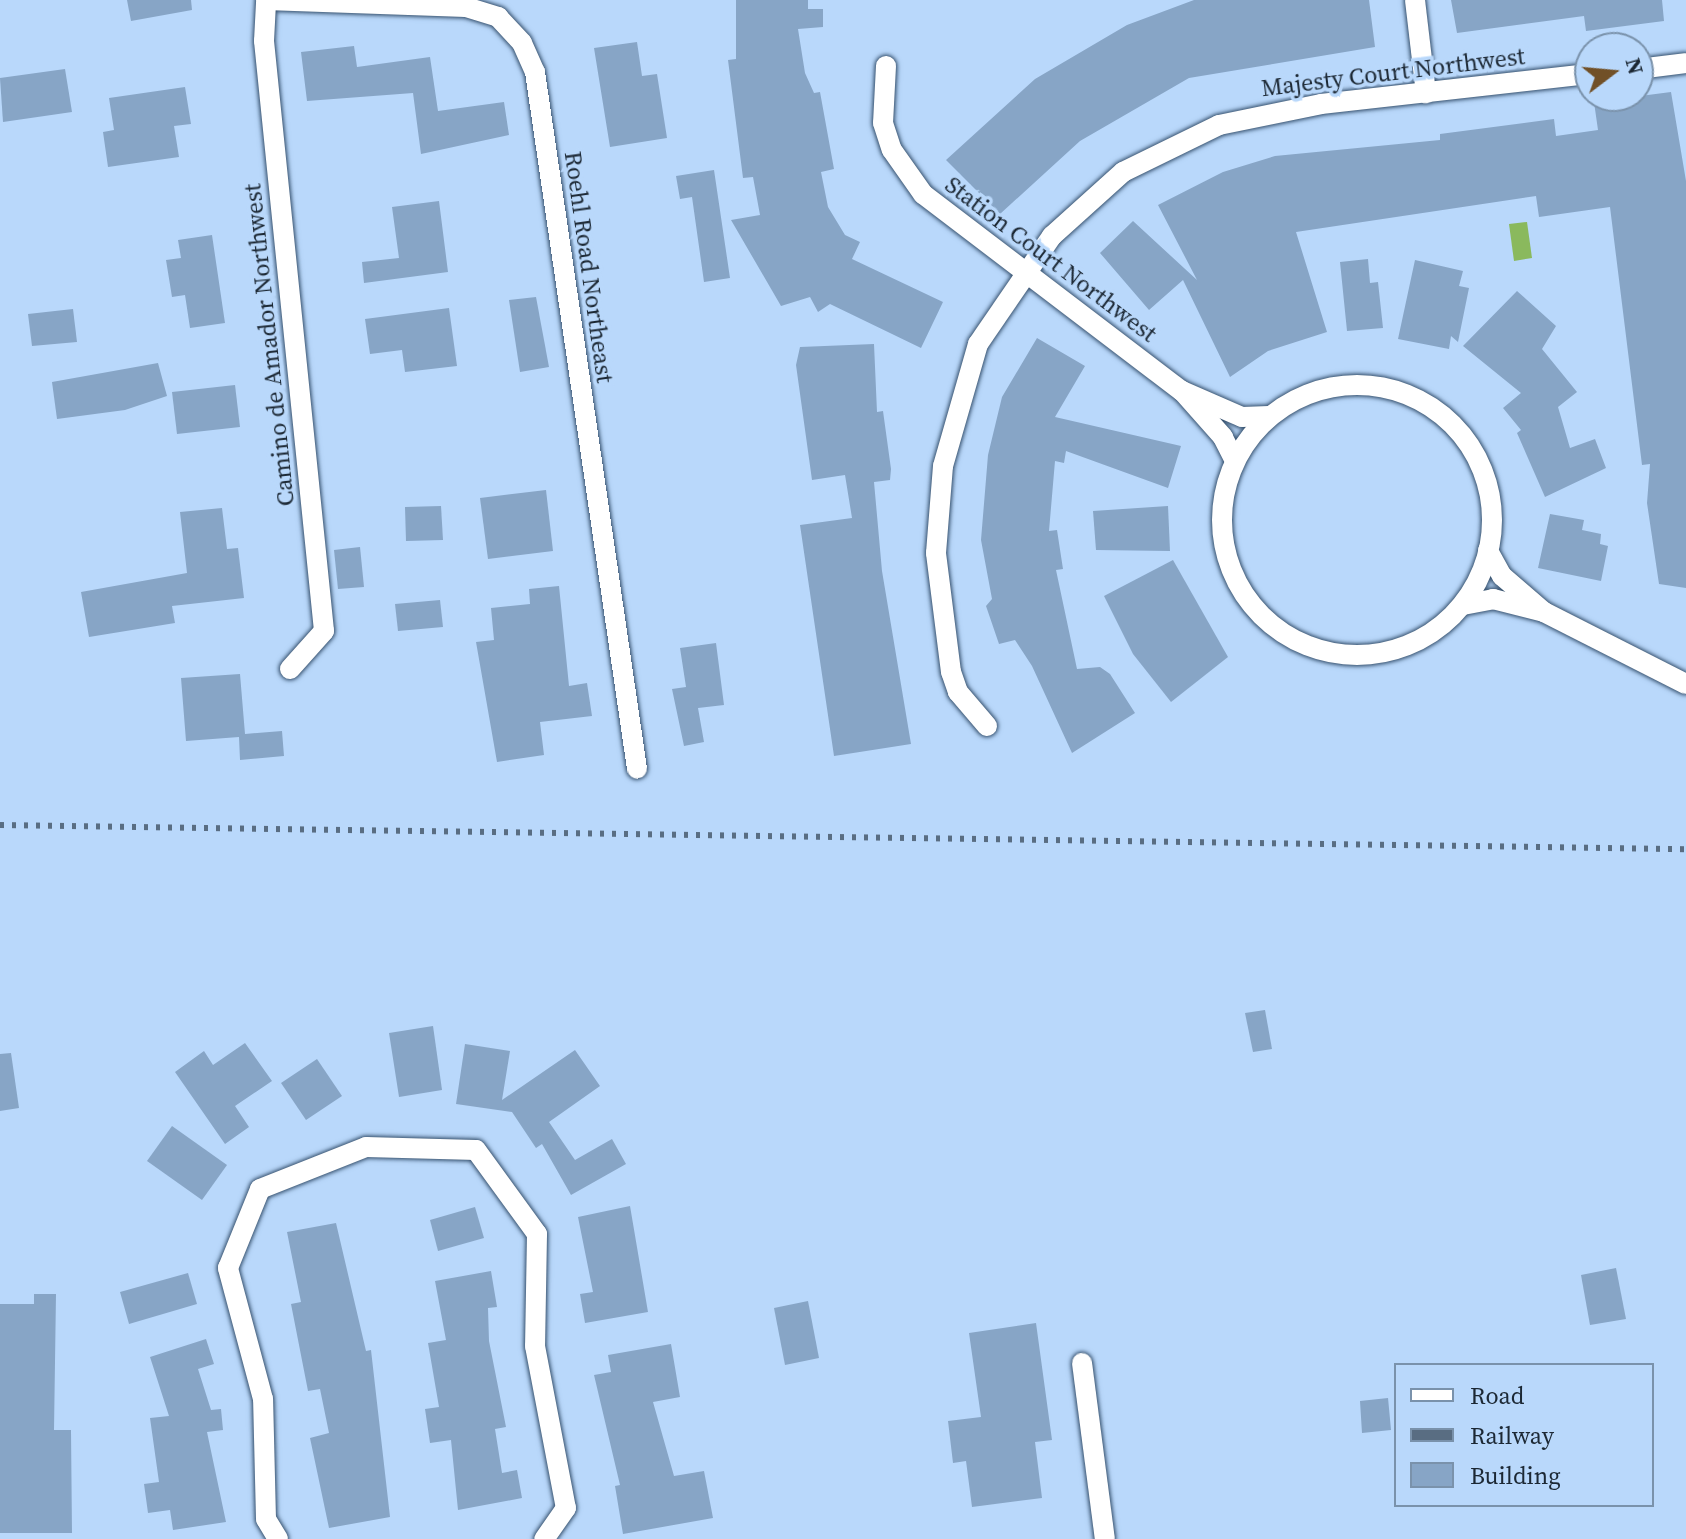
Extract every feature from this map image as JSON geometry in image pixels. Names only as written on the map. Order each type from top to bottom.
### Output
[{"type":"street","points":[[1415,0],[1426,93]]},
{"type":"street","name":"Camino de Amador Northwest","points":[[266,2],[264,41],[324,631],[290,669]]},
{"type":"street","name":"Roehl Road Northeast","points":[[266,2],[466,7],[498,17],[522,43],[535,72],[637,769]]},
{"type":"street","points":[[1654,67],[1686,63]]},
{"type":"street","name":"Station Court Northwest","points":[[886,66],[883,123],[907,174],[941,212],[1182,391],[1223,437],[1235,461]]},
{"type":"street","name":"Majesty Court Northwest","points":[[987,726],[964,701],[951,672],[938,594],[938,509],[962,386],[978,344],[1021,273],[1089,199],[1187,138],[1286,109],[1574,76]]},
{"type":"street","points":[[1328,387],[1388,388],[1416,398],[1463,436],[1479,462],[1489,491],[1488,551],[1463,605],[1430,634],[1390,651],[1325,652],[1285,635],[1252,606],[1224,547],[1222,503],[1235,461],[1269,416],[1328,387]]},
{"type":"street","name":"Station Court Northwest","points":[[1182,391],[1242,417],[1269,416]]},
{"type":"street","points":[[1488,551],[1502,576],[1544,612]]},
{"type":"street","points":[[1463,605],[1493,599],[1544,612],[1686,684]]},
{"type":"street","points":[[278,1539],[266,1519],[263,1399],[228,1268],[260,1189],[366,1147],[476,1150],[537,1234],[535,1346],[566,1508],[544,1539]]},
{"type":"street","points":[[1082,1363],[1105,1539]]},
{"type":"shaded area","points":[[1527,222],[1532,258],[1514,261],[1509,224]]},
{"type":"building","points":[[127,0],[191,0],[192,10],[131,21]]},
{"type":"building","points":[[736,0],[808,0],[808,9],[823,9],[823,27],[798,29],[805,73],[814,93],[820,92],[834,169],[821,172],[828,207],[845,235],[860,242],[852,259],[943,302],[921,348],[830,304],[818,312],[810,297],[781,306],[731,220],[760,215],[753,177],[743,178],[728,60],[736,59]]},
{"type":"building","points":[[1194,0],[1369,0],[1375,47],[1189,78],[1080,141],[1000,214],[946,160],[1035,79],[1127,25]]},
{"type":"building","points":[[1451,0],[1662,0],[1664,21],[1586,31],[1584,16],[1457,33]]},
{"type":"building","points":[[637,42],[642,76],[657,74],[667,138],[610,147],[594,48]]},
{"type":"building","points":[[354,46],[357,67],[430,57],[438,111],[504,102],[509,135],[421,154],[413,93],[307,101],[301,52]]},
{"type":"building","points":[[65,69],[72,112],[3,122],[0,78]]},
{"type":"building","points":[[185,87],[191,124],[174,126],[179,157],[108,167],[103,132],[114,130],[109,98]]},
{"type":"building","points":[[1671,92],[1686,181],[1686,588],[1659,584],[1647,503],[1650,464],[1642,465],[1610,207],[1539,217],[1536,196],[1296,232],[1327,332],[1268,351],[1230,377],[1183,280],[1149,310],[1100,253],[1133,221],[1197,280],[1158,205],[1223,172],[1275,156],[1440,140],[1440,134],[1554,119],[1556,136],[1598,130],[1595,112],[1654,112],[1654,94]]},
{"type":"building","points":[[714,170],[730,278],[704,282],[692,197],[680,199],[676,176]]},
{"type":"building","points":[[439,201],[448,272],[364,283],[362,262],[399,258],[392,207]]},
{"type":"building","points":[[212,235],[225,323],[190,328],[185,295],[172,297],[166,260],[181,258],[178,240]]},
{"type":"building","points":[[1368,259],[1370,283],[1378,282],[1383,328],[1347,331],[1340,262]]},
{"type":"building","points":[[1415,260],[1463,271],[1459,286],[1469,288],[1458,342],[1451,336],[1449,349],[1398,339]]},
{"type":"building","points":[[1517,291],[1556,326],[1542,349],[1577,392],[1558,407],[1570,448],[1595,439],[1606,468],[1545,497],[1517,433],[1521,430],[1503,408],[1521,393],[1463,346]]},
{"type":"building","points":[[536,297],[549,367],[520,372],[509,300]]},
{"type":"building","points":[[449,308],[457,366],[405,372],[402,350],[370,354],[365,319]]},
{"type":"building","points":[[73,309],[77,342],[32,346],[28,314]]},
{"type":"building","points":[[1037,338],[1085,366],[1055,417],[1181,446],[1168,488],[1066,451],[1064,463],[1055,461],[1049,531],[1057,530],[1063,569],[1056,570],[1077,669],[1100,667],[1110,674],[1135,713],[1072,753],[1032,666],[1015,640],[999,644],[986,606],[992,599],[981,540],[988,455],[1002,397]]},
{"type":"building","points":[[874,344],[877,412],[883,411],[891,469],[890,480],[874,482],[882,571],[911,744],[834,756],[800,525],[852,518],[845,475],[812,480],[796,365],[800,347]]},
{"type":"building","points":[[158,363],[167,396],[125,410],[57,419],[52,382]]},
{"type":"building","points":[[235,385],[240,427],[177,434],[172,392]]},
{"type":"building","points":[[546,490],[553,551],[488,559],[480,498]]},
{"type":"building","points":[[441,506],[443,540],[406,541],[405,507]]},
{"type":"building","points":[[1168,506],[1170,551],[1096,550],[1093,511]]},
{"type":"building","points":[[222,508],[227,549],[238,548],[244,598],[172,606],[175,623],[89,637],[81,592],[187,573],[180,512]]},
{"type":"building","points":[[1550,514],[1584,520],[1582,530],[1601,534],[1600,544],[1608,546],[1601,581],[1538,568]]},
{"type":"building","points":[[360,547],[364,587],[338,589],[334,550]]},
{"type":"building","points":[[1173,560],[1228,657],[1171,702],[1133,654],[1104,596]]},
{"type":"building","points":[[559,586],[569,686],[587,683],[592,716],[540,722],[544,755],[497,762],[476,642],[494,640],[491,608],[530,604],[529,589]]},
{"type":"building","points":[[440,600],[443,627],[398,631],[395,604]]},
{"type":"building","points":[[716,643],[724,705],[698,708],[704,742],[684,746],[672,689],[686,687],[680,648]]},
{"type":"building","points":[[240,674],[245,734],[282,731],[284,756],[240,760],[239,737],[186,741],[181,678]]},
{"type":"building","points":[[1265,1010],[1272,1049],[1253,1052],[1245,1013]]},
{"type":"building","points":[[433,1026],[442,1090],[399,1097],[389,1033]]},
{"type":"building","points":[[245,1043],[272,1081],[235,1106],[249,1127],[225,1144],[175,1072],[204,1051],[213,1065]]},
{"type":"building","points":[[465,1044],[510,1051],[502,1100],[575,1050],[600,1086],[549,1122],[575,1160],[612,1139],[626,1164],[571,1195],[542,1144],[536,1148],[512,1112],[456,1104]]},
{"type":"building","points":[[11,1053],[19,1108],[0,1111],[0,1054]]},
{"type":"building","points":[[317,1059],[342,1096],[306,1120],[281,1083]]},
{"type":"building","points":[[172,1126],[227,1165],[202,1200],[147,1161]]},
{"type":"building","points":[[630,1206],[648,1312],[585,1323],[580,1294],[593,1292],[578,1217]]},
{"type":"building","points":[[475,1207],[484,1238],[438,1251],[430,1220]]},
{"type":"building","points":[[336,1223],[366,1351],[371,1350],[390,1517],[329,1528],[310,1438],[329,1433],[320,1389],[308,1391],[291,1304],[301,1302],[287,1232]]},
{"type":"building","points":[[1616,1268],[1626,1319],[1590,1325],[1581,1275]]},
{"type":"building","points":[[491,1271],[497,1307],[488,1308],[489,1341],[506,1427],[495,1429],[502,1473],[517,1470],[522,1498],[458,1510],[451,1440],[430,1443],[425,1409],[439,1407],[428,1343],[446,1340],[435,1281]]},
{"type":"building","points":[[188,1273],[197,1304],[129,1324],[120,1292]]},
{"type":"building","points":[[34,1294],[56,1294],[54,1430],[71,1430],[72,1533],[0,1533],[0,1304],[34,1304]]},
{"type":"building","points":[[808,1301],[819,1358],[785,1365],[774,1308]]},
{"type":"building","points":[[1036,1323],[1052,1440],[1035,1442],[1042,1498],[972,1507],[966,1461],[953,1463],[948,1421],[981,1417],[969,1333]]},
{"type":"building","points":[[206,1339],[214,1364],[198,1369],[211,1410],[221,1409],[223,1430],[207,1432],[226,1522],[173,1530],[170,1510],[148,1513],[144,1484],[159,1482],[150,1418],[169,1416],[150,1357]]},
{"type":"building","points":[[671,1344],[680,1397],[653,1402],[674,1476],[704,1471],[713,1518],[623,1534],[615,1486],[620,1485],[594,1375],[611,1372],[608,1355]]},
{"type":"building","points":[[1388,1398],[1391,1430],[1362,1433],[1360,1401]]},
{"type":"railway","points":[[0,825],[1686,849]]}]
